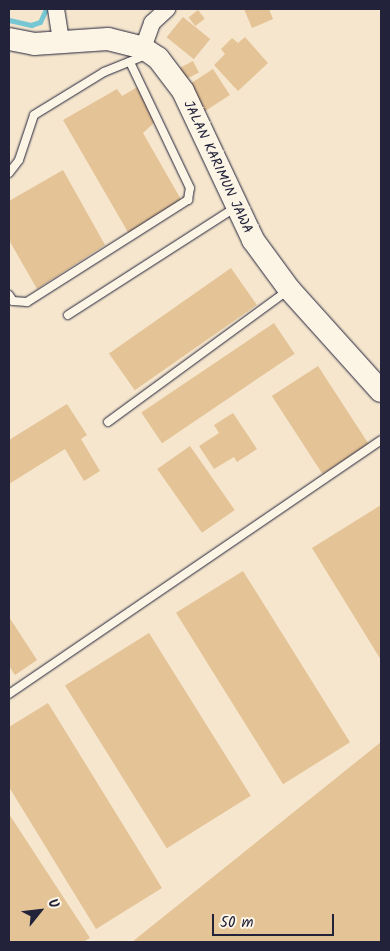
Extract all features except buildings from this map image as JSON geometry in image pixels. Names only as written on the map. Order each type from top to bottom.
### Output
[{"type":"street","points":[[56,9],[60,42]]},
{"type":"street","points":[[9,39],[34,44],[108,39],[141,54],[152,23],[167,9]]},
{"type":"street","name":"JALAN KARIMUN JAWA","points":[[141,54],[158,58],[183,90],[253,240],[289,289],[381,391]]},
{"type":"lane","points":[[9,173],[19,160],[34,115],[104,72],[141,54],[190,188],[188,200],[27,302],[10,298]]},
{"type":"lane","points":[[68,315],[236,207]]},
{"type":"lane","points":[[108,422],[289,289]]},
{"type":"lane","points":[[9,694],[381,440]]},
{"type":"waterway","points":[[9,20],[31,25],[40,22],[46,9]]}]
